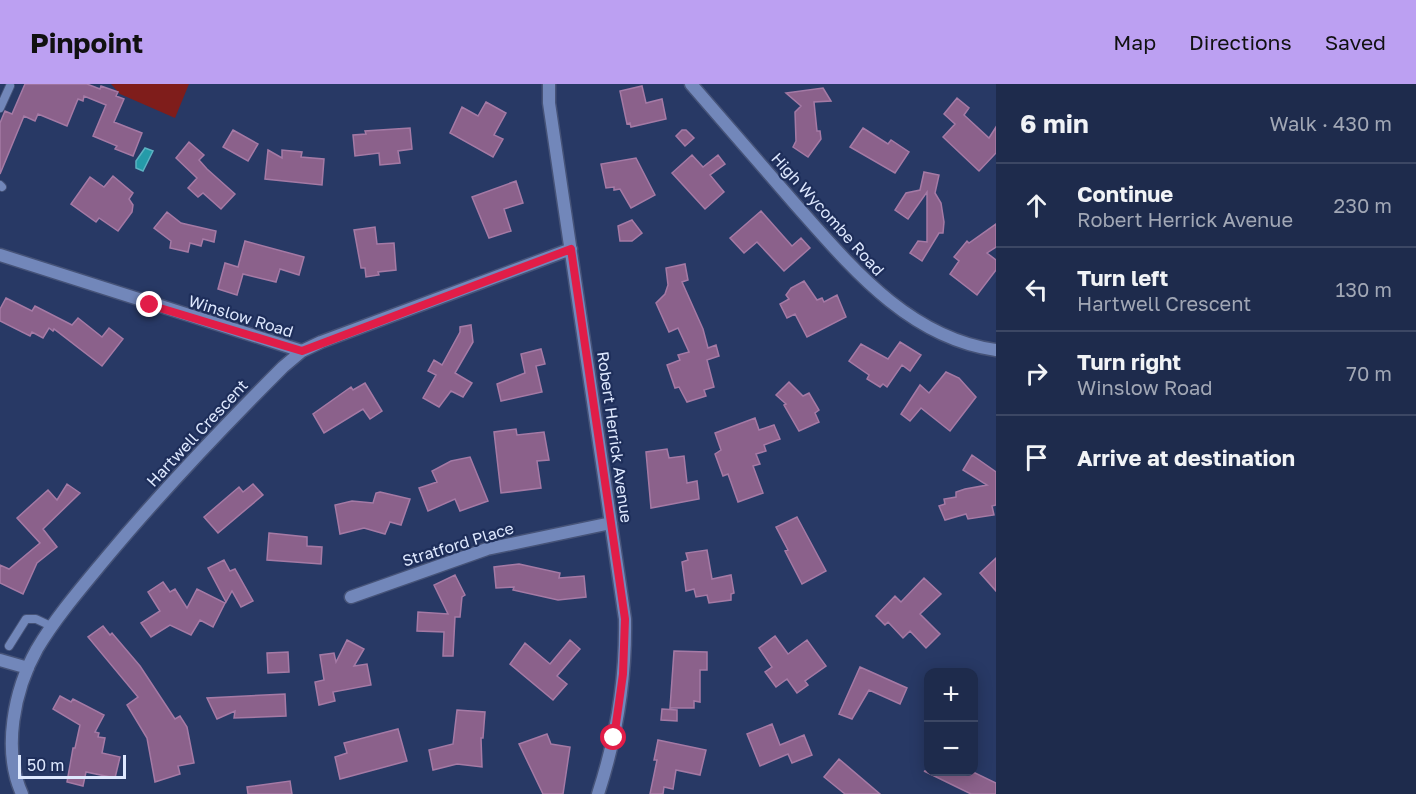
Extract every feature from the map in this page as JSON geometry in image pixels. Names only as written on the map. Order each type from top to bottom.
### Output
[{"type":"street","name":"Robert Herrick Avenue","points":[[549,84],[625,619],[625,648],[614,738],[598,794]]},
{"type":"street","name":"High Wycombe Road","points":[[691,84],[833,247],[879,293],[940,334],[996,350]]},
{"type":"street","name":"Hartwell Crescent","points":[[22,794],[12,765],[12,729],[28,668],[37,649],[96,571],[175,479],[250,400],[302,351],[571,249]]},
{"type":"street","name":"Winslow Road","points":[[0,255],[302,351]]},
{"type":"street","name":"Stratford Place","points":[[351,597],[487,549],[611,523]]},
{"type":"street","points":[[0,660],[28,668]]},
{"type":"lane","points":[[0,108],[10,86]]},
{"type":"lane","points":[[9,646],[26,619],[36,619],[53,627]]},
{"type":"shaded area","points":[[111,84],[189,84],[175,118],[120,94]]},
{"type":"shaded area","points":[[145,148],[153,151],[143,171],[136,168],[136,161]]},
{"type":"building","points":[[25,84],[87,84],[118,92],[116,96],[124,99],[114,122],[142,133],[133,156],[93,136],[106,105],[84,96],[83,101],[78,99],[67,126],[38,114],[35,121],[24,116],[0,174],[0,123],[5,111],[12,114]]},
{"type":"building","points":[[642,86],[646,103],[662,99],[666,119],[631,127],[630,123],[627,124],[620,91]]},
{"type":"building","points":[[823,88],[831,101],[814,102],[817,131],[820,131],[821,139],[808,157],[793,147],[796,141],[795,112],[801,106],[786,93]]},
{"type":"building","points":[[957,98],[969,108],[964,115],[989,138],[996,127],[996,153],[979,171],[943,137],[955,124],[944,114]]},
{"type":"building","points":[[486,102],[506,113],[494,135],[503,139],[493,157],[450,133],[462,107],[478,116]]},
{"type":"building","points":[[410,128],[412,149],[398,151],[400,163],[380,165],[379,153],[355,156],[353,135],[366,134],[365,131]]},
{"type":"building","points":[[863,128],[888,144],[891,140],[909,152],[895,173],[850,147]]},
{"type":"building","points":[[233,130],[258,144],[248,161],[223,147]]},
{"type":"building","points":[[682,130],[686,130],[694,138],[685,146],[676,136]]},
{"type":"building","points":[[189,142],[204,155],[199,160],[235,194],[221,209],[203,193],[198,197],[188,188],[197,178],[176,158]]},
{"type":"building","points":[[268,150],[282,158],[282,150],[302,152],[301,157],[324,159],[322,185],[265,179]]},
{"type":"building","points":[[692,155],[703,167],[718,155],[725,164],[710,175],[724,192],[705,209],[672,173]]},
{"type":"building","points":[[636,158],[655,195],[631,208],[620,189],[606,188],[601,164]]},
{"type":"building","points":[[924,172],[939,175],[935,193],[941,203],[944,222],[943,233],[939,233],[922,261],[910,253],[918,241],[927,242],[927,192],[908,219],[895,210],[906,193],[920,190]]},
{"type":"building","points":[[113,176],[133,193],[129,199],[133,205],[132,212],[118,231],[99,218],[96,222],[71,204],[90,177],[104,187]]},
{"type":"building","points":[[516,181],[523,203],[504,209],[511,231],[489,238],[472,197]]},
{"type":"building","points":[[761,211],[792,246],[801,238],[810,248],[784,271],[757,242],[744,253],[730,238]]},
{"type":"building","points":[[167,212],[181,223],[216,231],[214,242],[203,239],[201,246],[190,243],[188,252],[170,248],[171,241],[154,228]]},
{"type":"building","points":[[632,220],[642,233],[632,241],[620,241],[618,226]]},
{"type":"building","points":[[996,224],[996,247],[987,253],[996,260],[996,270],[977,295],[950,274],[959,261],[954,257],[967,241],[969,243]]},
{"type":"building","points":[[375,227],[377,244],[394,243],[396,270],[378,272],[379,275],[366,277],[365,268],[361,268],[354,230]]},
{"type":"building","points":[[245,241],[304,257],[299,275],[280,269],[276,282],[243,274],[237,295],[218,289],[225,263],[238,267]]},
{"type":"building","points":[[685,264],[688,280],[682,282],[703,329],[708,348],[716,345],[719,356],[707,360],[714,387],[704,390],[706,396],[687,402],[679,387],[675,388],[667,365],[680,360],[678,355],[689,352],[678,328],[669,332],[656,303],[665,294],[668,285],[666,268]]},
{"type":"building","points":[[804,281],[817,300],[822,298],[824,302],[837,295],[846,317],[807,337],[795,314],[787,318],[780,304],[789,299],[786,295],[791,288]]},
{"type":"building","points":[[6,298],[32,311],[35,306],[72,325],[78,318],[102,337],[109,328],[123,339],[102,366],[54,329],[53,331],[49,328],[43,338],[32,332],[30,336],[0,321],[0,309]]},
{"type":"building","points":[[471,325],[473,342],[455,373],[472,383],[463,397],[451,391],[439,407],[423,398],[436,375],[428,371],[434,360],[442,365],[460,332],[460,327]]},
{"type":"building","points":[[900,342],[921,355],[910,371],[902,365],[887,387],[883,384],[880,387],[867,379],[869,375],[849,361],[861,344],[888,359]]},
{"type":"building","points":[[541,349],[545,364],[536,366],[542,392],[501,401],[497,384],[525,373],[521,354]]},
{"type":"building","points":[[946,372],[959,378],[976,397],[950,431],[921,408],[910,421],[901,414],[920,385],[929,393]]},
{"type":"building","points":[[789,382],[803,396],[809,393],[819,410],[815,413],[819,422],[799,431],[784,405],[786,404],[776,395]]},
{"type":"building","points":[[365,383],[382,411],[370,419],[363,409],[324,433],[313,414],[351,387],[353,390]]},
{"type":"building","points":[[755,418],[759,430],[774,425],[780,439],[764,445],[766,451],[756,454],[760,464],[753,466],[763,493],[738,502],[728,474],[723,476],[715,454],[721,450],[715,433]]},
{"type":"building","points":[[516,429],[517,435],[544,432],[549,460],[537,461],[541,488],[501,493],[494,432]]},
{"type":"building","points":[[667,449],[669,458],[684,456],[687,483],[697,481],[699,499],[651,508],[646,452]]},
{"type":"building","points":[[972,455],[996,472],[996,505],[992,506],[994,515],[968,519],[966,514],[945,520],[939,506],[945,504],[944,499],[956,497],[956,492],[965,489],[987,485],[963,470]]},
{"type":"building","points":[[470,457],[488,501],[460,511],[455,499],[428,511],[419,488],[437,482],[432,471],[451,461]]},
{"type":"building","points":[[67,484],[80,493],[43,529],[57,547],[37,563],[23,594],[0,583],[0,565],[9,569],[40,543],[17,518],[48,490],[57,500]]},
{"type":"building","points":[[253,484],[263,495],[218,533],[204,517],[239,487],[243,492]]},
{"type":"building","points":[[376,493],[410,499],[401,525],[390,522],[385,534],[364,528],[340,534],[335,505],[352,501],[373,503]]},
{"type":"building","points":[[797,517],[826,571],[802,584],[776,527]]},
{"type":"building","points":[[269,533],[307,537],[307,546],[322,547],[321,564],[267,560]]},
{"type":"building","points":[[707,550],[712,579],[731,575],[734,593],[731,594],[731,600],[709,603],[707,595],[696,597],[694,589],[686,591],[682,562],[688,560],[686,553]]},
{"type":"building","points":[[996,558],[996,591],[980,573]]},
{"type":"building","points":[[224,560],[230,571],[235,569],[253,601],[241,607],[232,591],[226,602],[208,568]]},
{"type":"building","points":[[519,564],[560,573],[559,578],[584,576],[586,597],[558,600],[513,590],[514,587],[496,588],[494,567]]},
{"type":"building","points":[[455,575],[465,595],[462,597],[460,617],[455,617],[453,656],[443,656],[444,632],[417,631],[418,612],[448,614],[434,585]]},
{"type":"building","points":[[924,578],[941,594],[920,614],[940,634],[926,648],[910,631],[903,638],[888,622],[885,625],[876,616],[895,596],[901,602]]},
{"type":"building","points":[[163,582],[170,592],[175,589],[187,608],[197,589],[225,603],[213,627],[200,620],[191,635],[170,625],[151,637],[141,623],[160,611],[148,592]]},
{"type":"building","points":[[103,626],[110,635],[112,633],[140,666],[175,719],[180,716],[187,727],[194,763],[178,766],[180,774],[155,782],[147,738],[127,705],[138,697],[88,637]]},
{"type":"building","points":[[775,636],[788,654],[807,640],[826,666],[805,681],[808,685],[797,693],[787,679],[776,687],[765,672],[772,667],[759,648]]},
{"type":"building","points":[[347,640],[364,649],[354,666],[367,664],[371,685],[333,692],[335,701],[319,705],[315,682],[324,680],[320,655],[334,653],[336,662]]},
{"type":"building","points":[[570,640],[580,649],[557,676],[567,684],[553,700],[510,664],[525,643],[550,664]]},
{"type":"building","points":[[674,651],[707,652],[707,670],[700,670],[700,702],[694,701],[694,708],[670,708]]},
{"type":"building","points":[[288,652],[289,672],[268,673],[267,653]]},
{"type":"building","points":[[860,667],[907,688],[900,704],[869,690],[852,719],[839,714]]},
{"type":"building","points":[[285,694],[286,716],[234,718],[235,711],[217,719],[207,698]]},
{"type":"building","points":[[60,696],[71,702],[73,699],[104,715],[95,732],[99,733],[98,737],[105,738],[102,753],[120,757],[115,778],[86,772],[83,786],[67,782],[80,725],[53,709]]},
{"type":"building","points":[[662,709],[677,710],[677,721],[661,720]]},
{"type":"building","points":[[457,710],[485,712],[483,738],[481,738],[482,767],[457,764],[433,770],[429,750],[453,744]]},
{"type":"building","points":[[772,724],[780,745],[804,735],[812,755],[792,763],[788,754],[760,766],[747,734]]},
{"type":"building","points":[[398,729],[407,761],[340,779],[335,757],[347,753],[344,743]]},
{"type":"building","points":[[547,734],[551,744],[570,747],[563,794],[543,794],[519,744]]},
{"type":"building","points":[[658,740],[706,750],[700,775],[676,770],[673,789],[664,787],[663,794],[650,794],[657,760],[654,760]]},
{"type":"building","points":[[839,759],[880,794],[845,794],[824,777]]},
{"type":"building","points":[[978,774],[996,783],[996,794],[971,794],[934,776]]},
{"type":"building","points":[[290,781],[292,794],[248,794],[247,787]]},
{"type":"route","points":[[150,305],[302,351],[571,249],[625,619],[623,674],[614,738]]}]
